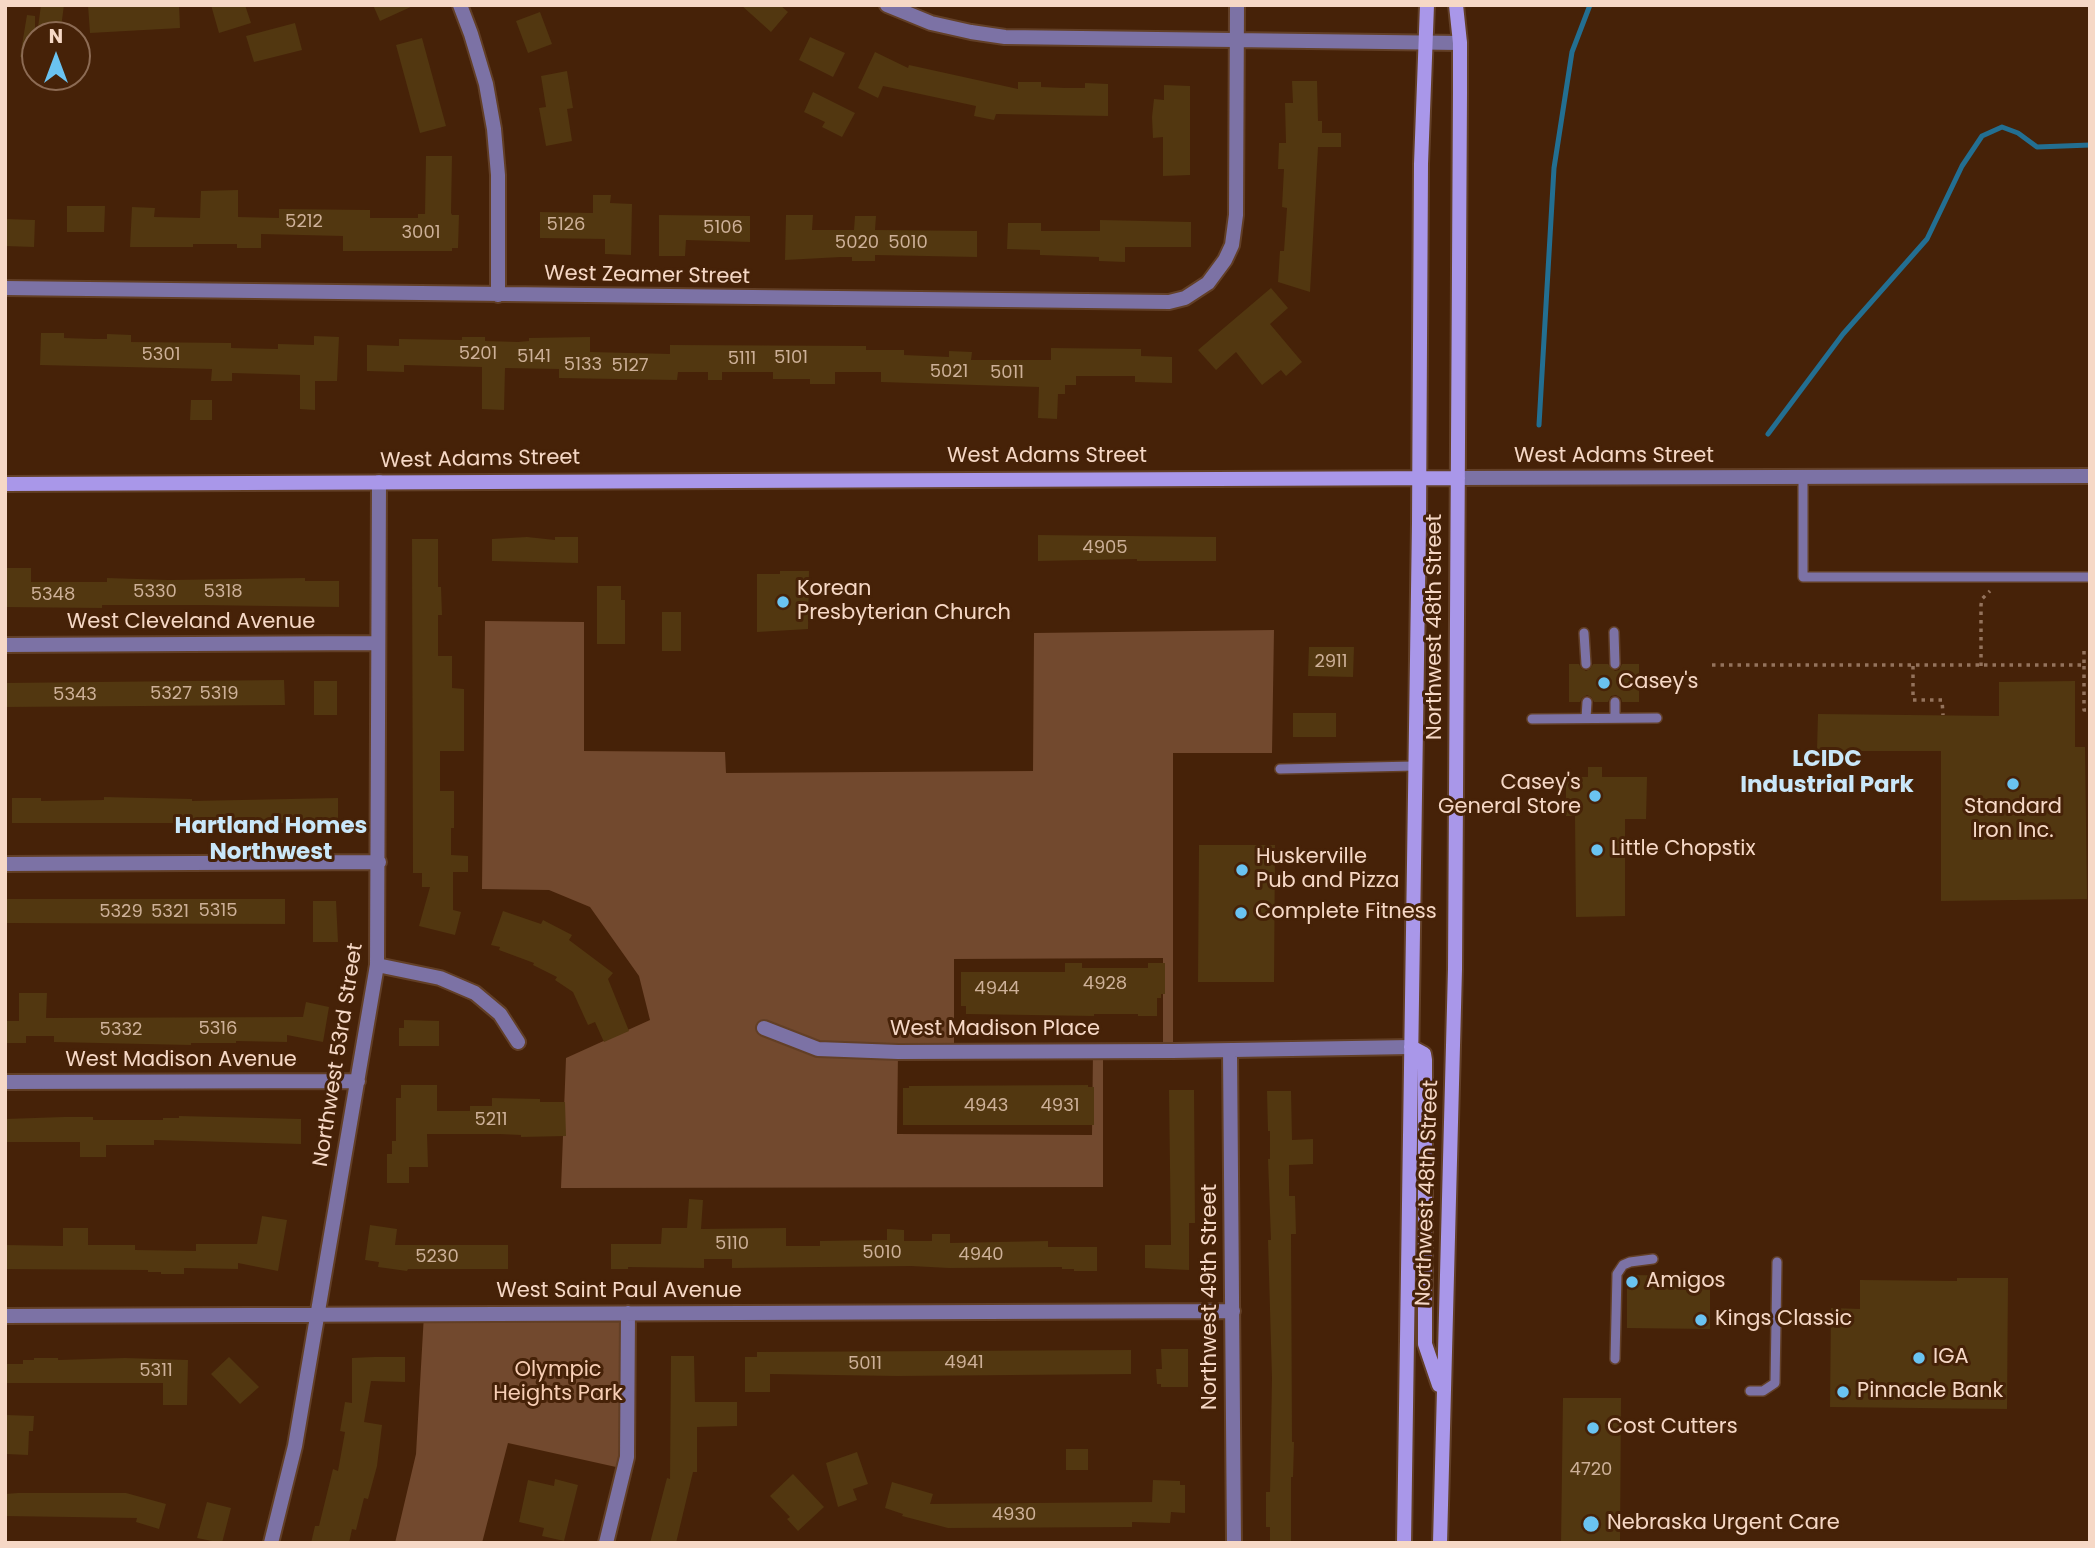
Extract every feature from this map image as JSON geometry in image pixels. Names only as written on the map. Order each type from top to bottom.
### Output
[{"type":"main road","name":"Northwest 48th Street","points":[[1404,1543],[1421,164],[1427,5]]},
{"type":"main road","name":"Northwest 48th Street","points":[[1440,1543],[1442,1393],[1455,1021],[1460,43],[1456,5]]},
{"type":"main road","name":"West Adams Street","points":[[5,484],[1458,478]]},
{"type":"main road","points":[[1411,1047],[1424,1054],[1426,1060],[1424,1344],[1442,1393]]},
{"type":"street","points":[[460,5],[486,84],[496,141],[498,295]]},
{"type":"street","points":[[887,5],[932,23],[1005,37],[1460,43]]},
{"type":"street","points":[[1237,5],[1237,40]]},
{"type":"street","name":"West Zeamer Street","points":[[5,288],[1160,303],[1193,294],[1216,275],[1232,245],[1236,215],[1237,40]]},
{"type":"street","name":"West Adams Street","points":[[1458,478],[2090,476]]},
{"type":"street","name":"Northwest 53rd Street","points":[[271,1543],[295,1446],[377,965],[379,482]]},
{"type":"street","name":"West Cleveland Avenue","points":[[5,645],[377,643]]},
{"type":"street","points":[[5,864],[379,862]]},
{"type":"street","points":[[377,965],[440,978],[475,993],[500,1014],[518,1042]]},
{"type":"street","name":"West Madison Place","points":[[764,1028],[818,1049],[898,1052],[1230,1051]]},
{"type":"street","points":[[1230,1051],[1411,1047]]},
{"type":"street","name":"Northwest 49th Street","points":[[1230,1051],[1234,1543]]},
{"type":"street","name":"West Madison Avenue","points":[[5,1082],[358,1081]]},
{"type":"street","name":"West Saint Paul Avenue","points":[[5,1316],[1233,1311]]},
{"type":"street","points":[[606,1543],[627,1457],[628,1313]]},
{"type":"lane","points":[[1803,477],[1803,577],[2090,577]]},
{"type":"lane","points":[[1614,632],[1615,664]]},
{"type":"lane","points":[[1584,633],[1586,664]]},
{"type":"lane","points":[[1586,718],[1587,702]]},
{"type":"lane","points":[[1615,702],[1615,718]]},
{"type":"lane","points":[[1532,719],[1657,718]]},
{"type":"lane","points":[[1280,769],[1415,765]]},
{"type":"lane","points":[[1615,1359],[1616,1275],[1623,1265],[1653,1259]]},
{"type":"lane","points":[[1750,1391],[1763,1391],[1775,1383],[1777,1262]]},
{"type":"path","points":[[1981,666],[1981,605],[1985,594],[1994,591]]},
{"type":"path","points":[[2090,650],[2084,650],[2084,710],[2090,710]]},
{"type":"path","points":[[1712,665],[2084,665]]},
{"type":"path","points":[[1913,666],[1913,700],[1942,700],[1943,715]]},
{"type":"green space","points":[[485,621],[584,622],[584,751],[725,752],[726,773],[1033,771],[1034,633],[1274,630],[1272,753],[1173,753],[1173,1051],[1163,1051],[1163,958],[954,959],[954,1051],[898,1052],[897,1134],[1092,1135],[1093,1051],[1103,1051],[1103,1187],[561,1188],[566,1058],[650,1020],[639,976],[590,907],[549,890],[482,889]]},
{"type":"green space","name":"Olympic Heights Park","points":[[628,1313],[625,1469],[508,1443],[482,1543],[395,1543],[416,1454],[424,1314]]},
{"type":"building","points":[[41,5],[64,5],[62,21],[39,21]]},
{"type":"building","points":[[88,5],[179,5],[180,28],[91,33]]},
{"type":"building","points":[[211,5],[245,5],[251,23],[219,33]]},
{"type":"building","points":[[373,5],[415,5],[380,21]]},
{"type":"building","points":[[741,5],[780,5],[788,12],[771,32]]},
{"type":"building","points":[[540,12],[552,44],[528,53],[516,21]]},
{"type":"building","points":[[27,15],[35,16],[35,21],[26,21]]},
{"type":"building","points":[[295,23],[302,50],[254,62],[246,36]]},
{"type":"building","points":[[810,37],[845,53],[833,77],[799,60]]},
{"type":"building","points":[[422,38],[446,126],[420,133],[396,45]]},
{"type":"building","points":[[875,52],[908,68],[909,65],[1018,89],[1018,82],[1041,82],[1041,87],[1065,88],[1085,88],[1085,83],[1108,84],[1108,116],[996,114],[994,120],[974,116],[976,106],[883,86],[878,98],[858,88]]},
{"type":"building","points":[[567,71],[573,108],[567,109],[572,141],[546,146],[539,108],[546,107],[541,76]]},
{"type":"building","points":[[1292,81],[1317,81],[1318,121],[1322,121],[1322,133],[1341,133],[1341,147],[1318,147],[1310,292],[1278,282],[1280,251],[1284,251],[1287,208],[1282,207],[1284,169],[1278,169],[1279,143],[1286,143],[1285,103],[1293,103]]},
{"type":"building","points":[[1164,85],[1190,86],[1190,175],[1163,176],[1163,137],[1153,138],[1152,117],[1154,99],[1164,100]]},
{"type":"building","points":[[813,92],[855,113],[842,137],[822,127],[825,122],[804,112]]},
{"type":"building","points":[[426,156],[452,156],[451,213],[459,215],[458,248],[452,248],[452,251],[343,251],[343,236],[261,234],[261,248],[237,248],[237,244],[130,247],[132,207],[155,208],[154,217],[200,218],[201,191],[238,190],[238,217],[279,218],[279,209],[370,210],[370,218],[418,218],[418,214],[425,214]]},
{"type":"building","points":[[593,195],[611,195],[610,203],[632,204],[631,255],[605,254],[605,239],[540,238],[540,212],[593,213]]},
{"type":"building","points":[[67,206],[105,206],[104,232],[67,232]]},
{"type":"building","points":[[659,215],[750,216],[750,242],[686,240],[685,256],[659,256]]},
{"type":"building","points":[[786,215],[813,215],[812,230],[854,230],[855,216],[876,216],[875,230],[977,231],[977,257],[875,255],[875,261],[852,261],[852,257],[785,260]]},
{"type":"building","points":[[5,219],[35,220],[34,247],[5,246]]},
{"type":"building","points":[[1100,220],[1191,222],[1191,247],[1125,247],[1125,262],[1099,261],[1099,257],[1040,255],[1040,250],[1007,249],[1008,223],[1041,223],[1041,231],[1100,231]]},
{"type":"building","points":[[1271,288],[1288,308],[1270,324],[1302,362],[1286,376],[1281,370],[1262,385],[1236,352],[1216,370],[1198,350]]},
{"type":"building","points":[[41,333],[64,333],[64,338],[95,339],[107,339],[107,334],[131,335],[131,342],[231,343],[231,348],[278,349],[278,344],[314,345],[314,336],[339,337],[337,381],[315,381],[315,410],[300,409],[300,375],[232,373],[232,381],[211,381],[212,369],[40,365]]},
{"type":"building","points":[[462,337],[518,342],[529,341],[529,338],[590,337],[590,352],[670,354],[670,345],[866,346],[866,350],[904,350],[904,355],[949,357],[949,351],[972,352],[971,360],[1051,360],[1051,348],[1141,349],[1141,356],[1172,357],[1172,383],[1135,382],[1135,376],[1076,376],[1076,385],[1065,385],[1065,394],[1058,394],[1057,419],[1038,418],[1039,387],[881,382],[881,372],[835,372],[835,384],[810,384],[810,379],[773,379],[773,372],[722,372],[722,380],[708,380],[708,372],[678,372],[677,380],[559,378],[559,369],[505,368],[504,410],[482,409],[482,367],[404,365],[404,372],[367,371],[367,345],[399,346],[399,339],[462,340]]},
{"type":"building","points":[[191,400],[212,400],[212,420],[190,420]]},
{"type":"building","points":[[1038,535],[1216,537],[1216,561],[1038,561]]},
{"type":"building","points":[[527,537],[555,540],[555,537],[578,537],[578,563],[492,561],[492,539]]},
{"type":"building","points":[[412,539],[438,539],[438,587],[441,587],[442,615],[438,615],[438,656],[452,656],[452,688],[464,689],[464,751],[440,751],[440,791],[454,791],[451,855],[468,856],[468,872],[453,872],[453,910],[461,912],[455,935],[419,926],[430,887],[422,887],[422,873],[413,873]]},
{"type":"building","points":[[5,568],[31,568],[31,582],[107,582],[107,578],[305,578],[305,581],[339,581],[339,607],[5,607]]},
{"type":"building","name":"Korean Presbyterian Church","points":[[780,571],[809,571],[808,629],[757,632],[757,574],[780,574]]},
{"type":"building","points":[[597,586],[621,586],[621,600],[625,600],[625,644],[597,644]]},
{"type":"building","points":[[662,612],[681,612],[681,651],[662,651]]},
{"type":"building","points":[[1309,647],[1354,647],[1353,677],[1308,676]]},
{"type":"building","name":"Casey's","points":[[1569,664],[1579,664],[1586,671],[1593,664],[1608,664],[1615,671],[1619,670],[1622,664],[1639,664],[1639,702],[1622,702],[1616,695],[1611,696],[1608,702],[1594,702],[1587,695],[1580,702],[1569,702]]},
{"type":"building","points":[[284,680],[285,705],[5,707],[5,683]]},
{"type":"building","points":[[314,681],[337,681],[337,715],[314,715]]},
{"type":"building","name":"Standard Iron Inc.","points":[[2075,681],[2075,747],[2085,747],[2087,899],[1941,901],[1941,751],[1817,751],[1818,714],[1999,716],[1999,682]]},
{"type":"building","points":[[1293,713],[1336,713],[1336,737],[1293,737]]},
{"type":"building","points":[[1588,767],[1602,767],[1602,777],[1647,777],[1646,819],[1625,819],[1625,916],[1576,917],[1575,816],[1566,816],[1566,777],[1588,777]]},
{"type":"building","points":[[104,797],[192,801],[338,798],[338,823],[12,823],[12,798],[41,798],[41,801],[104,800]]},
{"type":"building","points":[[1199,845],[1275,845],[1274,982],[1198,982]]},
{"type":"building","points":[[5,899],[285,899],[285,924],[5,923]]},
{"type":"building","points":[[313,901],[336,901],[338,942],[313,942]]},
{"type":"building","points":[[503,911],[541,924],[543,920],[572,935],[569,940],[613,973],[608,979],[629,1031],[604,1042],[595,1022],[588,1025],[573,992],[555,980],[557,977],[533,965],[534,963],[491,945]]},
{"type":"building","points":[[1065,963],[1082,963],[1082,968],[1148,968],[1148,963],[1165,963],[1165,994],[1157,998],[1157,1016],[966,1014],[966,1006],[961,1006],[961,972],[1065,972]]},
{"type":"building","points":[[19,993],[47,993],[46,1018],[303,1017],[306,1002],[329,1007],[323,1042],[287,1035],[287,1042],[236,1041],[191,1045],[54,1042],[54,1036],[26,1036],[26,1043],[5,1043],[5,1021],[19,1021]]},
{"type":"building","points":[[404,1020],[439,1021],[439,1046],[399,1046],[399,1028],[404,1028]]},
{"type":"building","points":[[401,1085],[437,1085],[437,1111],[470,1111],[470,1106],[492,1106],[492,1098],[565,1102],[566,1136],[427,1134],[428,1167],[409,1167],[409,1183],[387,1183],[387,1154],[392,1154],[392,1141],[396,1141],[396,1098],[401,1098]]},
{"type":"building","points":[[909,1086],[1094,1087],[1094,1125],[903,1125],[903,1088]]},
{"type":"building","points":[[1169,1090],[1194,1090],[1195,1223],[1189,1223],[1189,1270],[1145,1268],[1145,1245],[1171,1245]]},
{"type":"building","points":[[1267,1091],[1291,1091],[1292,1140],[1313,1139],[1313,1164],[1289,1165],[1289,1196],[1295,1196],[1296,1234],[1291,1234],[1294,1442],[1291,1543],[1270,1543],[1270,1527],[1266,1527],[1266,1492],[1270,1492],[1272,1378],[1268,1240],[1271,1240],[1268,1159],[1270,1131]]},
{"type":"building","points":[[179,1116],[301,1119],[301,1144],[154,1140],[154,1145],[106,1145],[106,1157],[80,1157],[80,1142],[5,1142],[5,1119],[93,1117],[93,1120],[163,1120]]},
{"type":"building","points":[[689,1199],[703,1200],[701,1229],[786,1228],[786,1246],[820,1246],[820,1241],[887,1240],[887,1229],[904,1230],[904,1241],[932,1241],[932,1234],[950,1234],[950,1243],[1048,1241],[1048,1247],[1097,1247],[1097,1271],[1074,1271],[1062,1267],[732,1268],[732,1259],[704,1259],[704,1268],[611,1269],[611,1244],[661,1244],[662,1228],[687,1228]]},
{"type":"building","points":[[262,1216],[287,1220],[278,1271],[238,1263],[238,1269],[184,1268],[184,1274],[161,1274],[148,1270],[5,1269],[5,1245],[63,1246],[63,1228],[88,1228],[88,1245],[135,1245],[135,1250],[196,1251],[196,1244],[257,1244]]},
{"type":"building","points":[[370,1225],[397,1229],[395,1245],[508,1245],[508,1269],[407,1271],[378,1267],[379,1262],[365,1260]]},
{"type":"building","points":[[1627,1275],[1710,1276],[1710,1329],[1627,1328]]},
{"type":"building","name":"IGA","points":[[1957,1278],[2008,1278],[2007,1409],[1830,1407],[1831,1308],[1860,1309],[1860,1280],[1957,1281]]},
{"type":"building","points":[[1161,1349],[1188,1349],[1188,1387],[1161,1387],[1161,1384],[1157,1384],[1156,1369],[1162,1369]]},
{"type":"building","points":[[1131,1350],[1131,1374],[770,1374],[770,1392],[745,1392],[745,1357],[757,1357],[757,1352]]},
{"type":"building","points":[[671,1356],[694,1356],[695,1402],[737,1402],[737,1426],[697,1427],[697,1472],[693,1472],[676,1543],[650,1543],[667,1478],[670,1479]]},
{"type":"building","points":[[229,1357],[259,1387],[240,1404],[211,1374]]},
{"type":"building","points":[[405,1357],[405,1382],[371,1381],[364,1422],[382,1425],[377,1466],[368,1499],[364,1498],[356,1530],[352,1529],[349,1543],[311,1543],[315,1526],[319,1526],[333,1469],[338,1471],[345,1432],[340,1431],[345,1402],[352,1403],[352,1358]]},
{"type":"building","points":[[23,1360],[188,1360],[187,1405],[163,1405],[163,1383],[5,1383],[5,1364],[23,1364]]},
{"type":"building","points":[[1563,1398],[1621,1398],[1620,1543],[1561,1543]]},
{"type":"building","points":[[6,1415],[34,1416],[33,1431],[29,1431],[28,1455],[6,1454]]},
{"type":"building","points":[[1066,1449],[1088,1449],[1088,1470],[1066,1470]]},
{"type":"building","points":[[857,1452],[868,1484],[853,1489],[857,1500],[838,1507],[826,1463]]},
{"type":"building","points":[[793,1474],[824,1507],[798,1531],[787,1519],[790,1517],[770,1496]]},
{"type":"building","points":[[555,1479],[578,1485],[564,1541],[542,1536],[544,1528],[519,1522],[528,1480],[554,1486]]},
{"type":"building","points":[[1153,1480],[1180,1481],[1180,1485],[1185,1485],[1185,1513],[1171,1512],[1170,1523],[1132,1522],[1132,1527],[948,1528],[902,1516],[903,1514],[885,1508],[892,1482],[933,1494],[930,1504],[1152,1502]]},
{"type":"building","points":[[126,1493],[166,1504],[159,1529],[136,1522],[137,1518],[5,1516],[5,1494]]},
{"type":"building","points":[[207,1502],[231,1508],[222,1543],[197,1538]]},
{"type":"waterway","points":[[1539,425],[1554,168],[1572,52],[1590,5]]},
{"type":"waterway","points":[[1768,434],[1843,334],[1927,239],[1962,166],[1982,136],[2002,127],[2018,133],[2037,147],[2090,145]]},
{"type":"place","name":"Korean Presbyterian Church","points":[[783,602]]},
{"type":"place","name":"Casey's","points":[[1604,683]]},
{"type":"place","name":"Standard Iron Inc.","points":[[2013,784]]},
{"type":"place","name":"Casey's General Store","points":[[1595,796]]},
{"type":"place","name":"Little Chopstix","points":[[1597,850]]},
{"type":"place","name":"Huskerville Pub and Pizza","points":[[1242,870]]},
{"type":"place","name":"Complete Fitness","points":[[1241,913]]},
{"type":"place","name":"Amigos","points":[[1632,1282]]},
{"type":"place","name":"Kings Classic","points":[[1701,1320]]},
{"type":"place","name":"IGA","points":[[1919,1358]]},
{"type":"place","name":"Pinnacle Bank","points":[[1843,1392]]},
{"type":"place","name":"Cost Cutters","points":[[1593,1428]]},
{"type":"place","name":"Nebraska Urgent Care","points":[[1591,1524]]},
{"type":"district","name":"LCIDC Industrial Park","points":[[1827,773]]},
{"type":"district","name":"Hartland Homes Northwest","points":[[271,840]]}]
